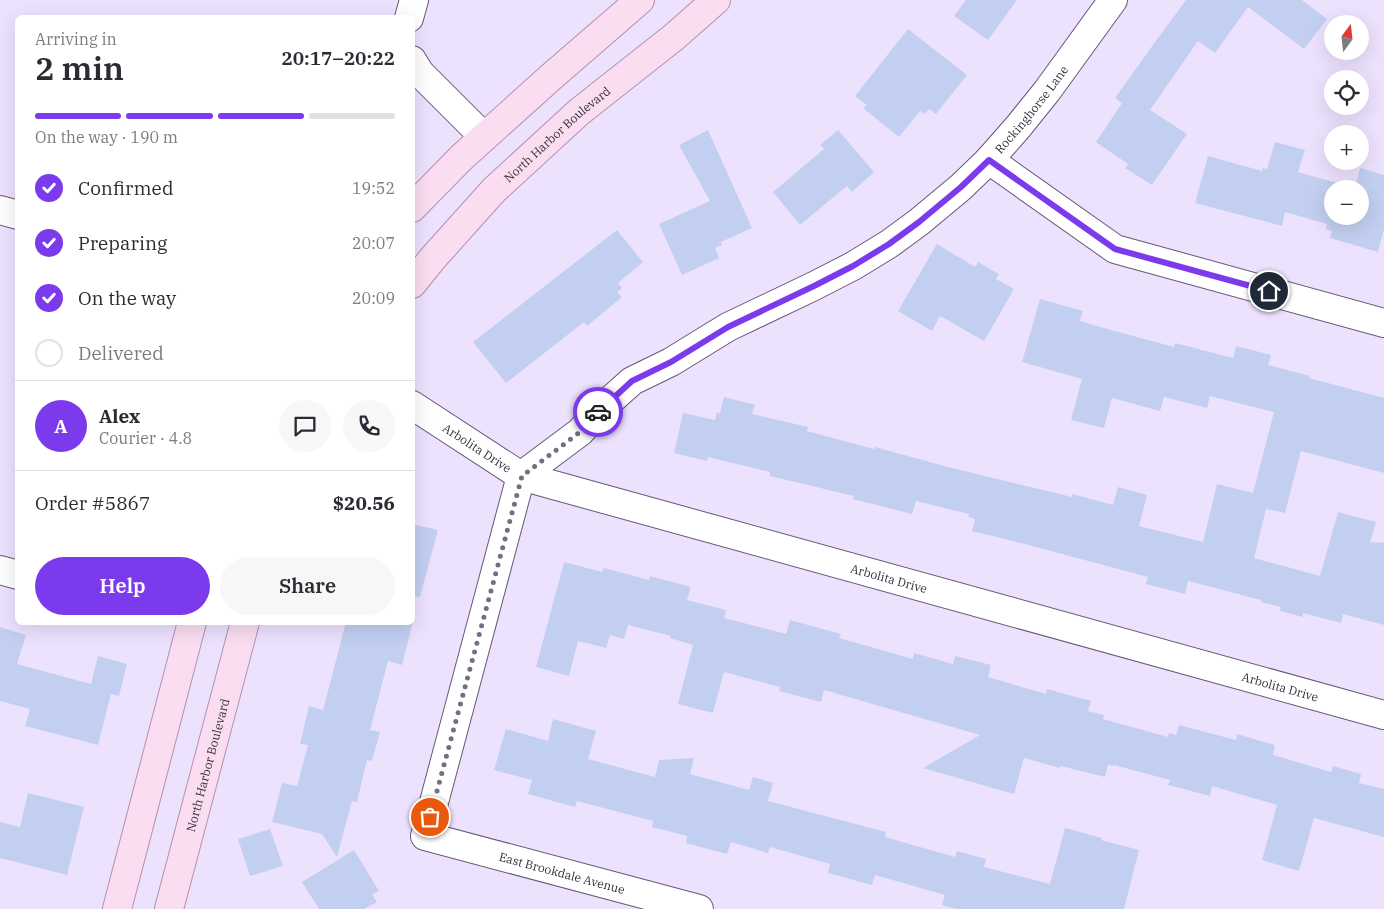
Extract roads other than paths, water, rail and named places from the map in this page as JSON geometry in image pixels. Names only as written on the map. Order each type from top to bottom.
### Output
[{"type":"main road","points":[[415,205],[484,137],[640,0]]},
{"type":"main road","name":"North Harbor Boulevard","points":[[415,280],[494,190],[579,112],[674,37],[716,0]]},
{"type":"main road","points":[[117,909],[191,625]]},
{"type":"main road","name":"North Harbor Boulevard","points":[[169,909],[244,625]]},
{"type":"street","points":[[410,15],[414,0]]},
{"type":"street","name":"Rockinghorse Lane","points":[[522,476],[580,432],[603,407],[632,381],[671,362],[728,327],[853,266],[889,244],[919,222],[961,187],[989,160],[1018,127],[1047,91],[1113,0]]},
{"type":"street","points":[[415,65],[420,73],[484,137]]},
{"type":"street","points":[[989,160],[1115,249],[1384,323]]},
{"type":"street","points":[[0,210],[15,214]]},
{"type":"street","name":"Arbolita Drive","points":[[415,407],[522,476],[1384,715]]},
{"type":"street","name":"East Brookdale Avenue","points":[[522,476],[426,836],[699,909]]},
{"type":"street","points":[[0,570],[15,574]]}]
